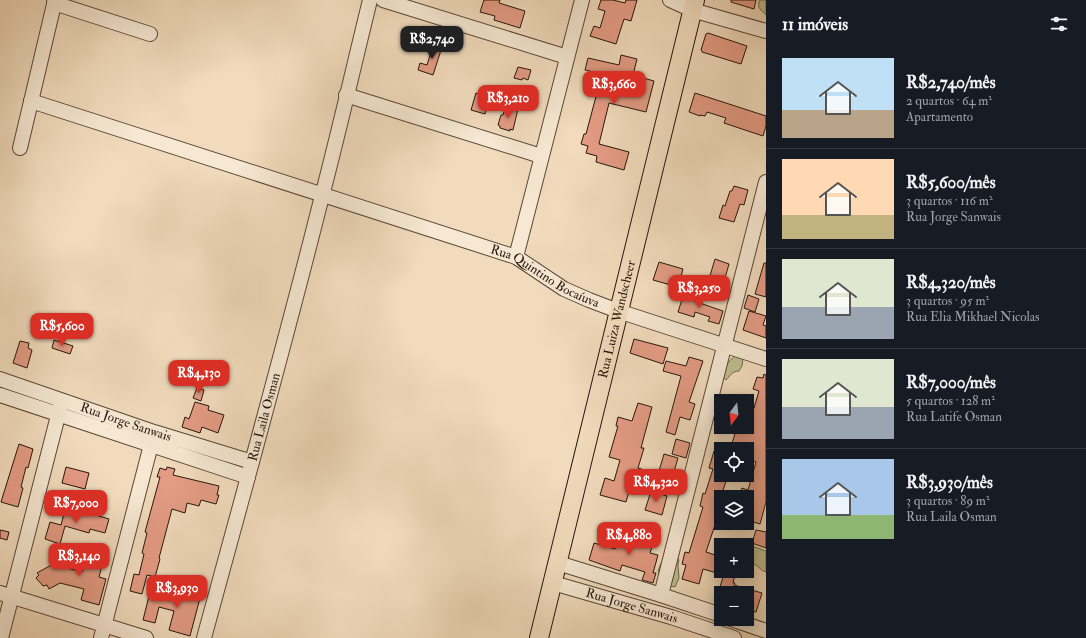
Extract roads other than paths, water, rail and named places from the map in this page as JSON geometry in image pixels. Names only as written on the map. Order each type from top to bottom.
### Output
[{"type":"main road","name":"Rua Luiza Wandscheer","points":[[538,638],[558,563],[693,5]]},
{"type":"street","name":"Rua Laila Osman","points":[[204,638],[323,196],[370,0]]},
{"type":"street","points":[[383,0],[567,57]]},
{"type":"street","points":[[516,257],[582,0]]},
{"type":"street","points":[[670,0],[693,5],[766,31]]},
{"type":"street","points":[[20,148],[55,1],[150,34]]},
{"type":"street","points":[[346,95],[541,156]]},
{"type":"street","name":"Rua Quintino Bocaíuva","points":[[31,101],[516,257],[564,289],[589,300],[618,311],[766,359]]},
{"type":"street","points":[[661,595],[766,182]]},
{"type":"street","name":"Rua Jorge Sanwais","points":[[0,379],[150,446],[248,477]]},
{"type":"street","name":"Rua Jorge Sanwais","points":[[0,395],[60,407],[154,432],[252,462]]},
{"type":"street","points":[[1,638],[6,594],[60,407]]},
{"type":"street","points":[[103,632],[154,432]]},
{"type":"street","name":"Rua Jorge Sanwais","points":[[558,563],[714,613]]},
{"type":"street","name":"Rua Jorge Sanwais","points":[[553,583],[671,617],[734,638]]},
{"type":"street","points":[[6,594],[103,632],[146,638]]},
{"type":"street","points":[[751,626],[766,631]]}]
